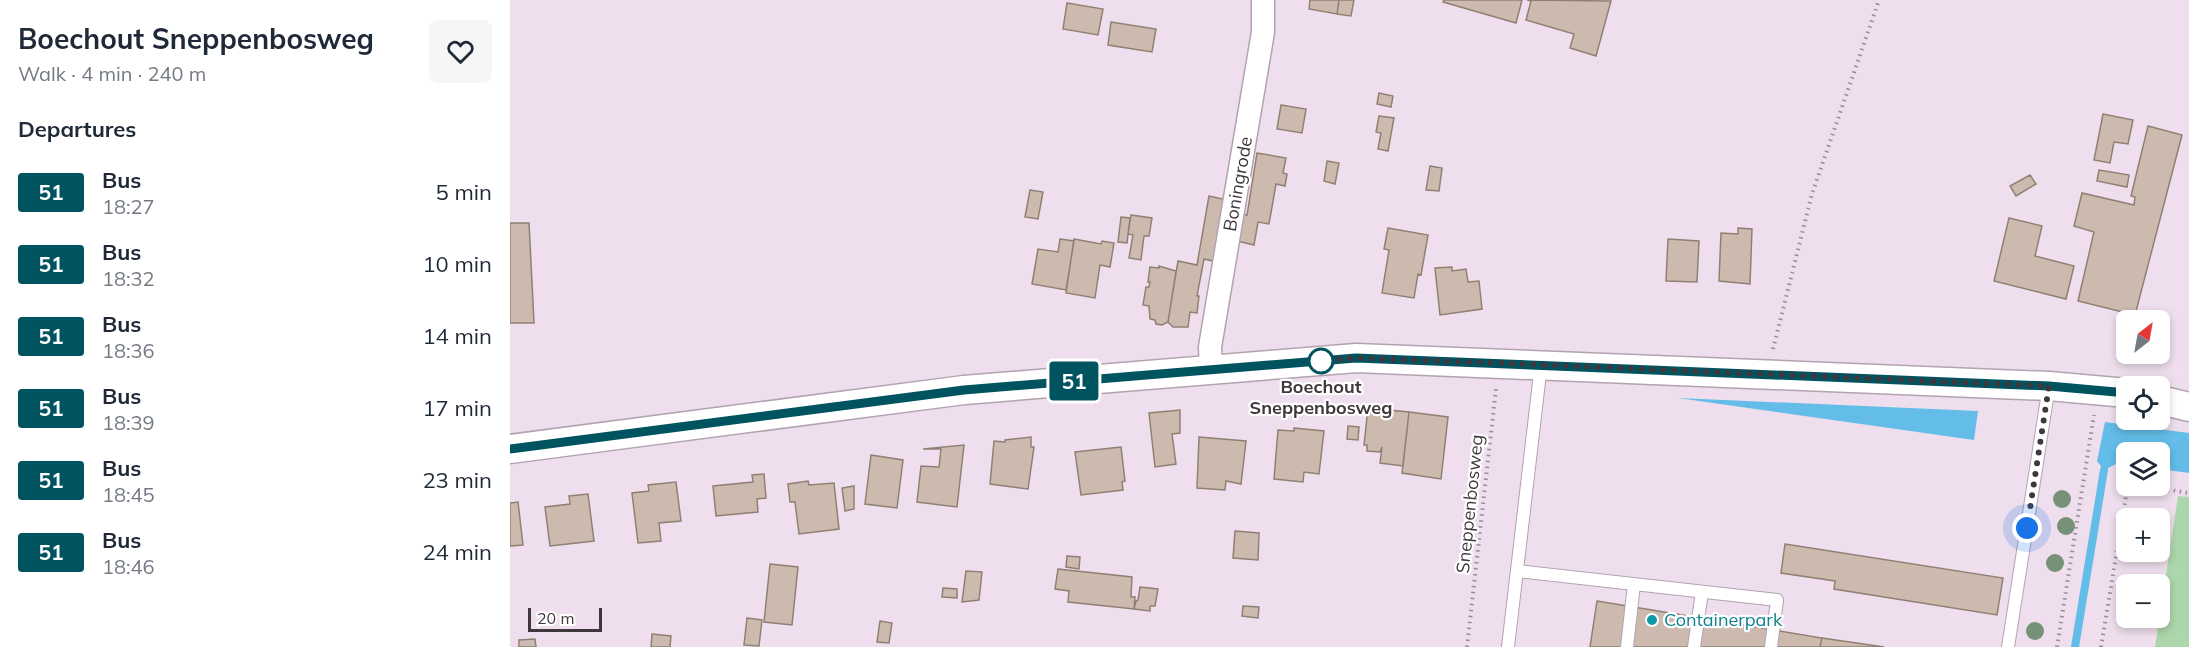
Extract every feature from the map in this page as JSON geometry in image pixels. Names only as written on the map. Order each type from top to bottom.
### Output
[{"type":"street","name":"Boningrode","points":[[1211,369],[1210,347],[1263,32],[1263,0]]},
{"type":"street","points":[[510,449],[964,390],[1356,358],[2049,386],[2116,391]]},
{"type":"street","points":[[2170,402],[2189,407]]},
{"type":"lane","points":[[1508,647],[1541,365]]},
{"type":"lane","points":[[2008,647],[2049,386]]},
{"type":"lane","points":[[1517,571],[1777,600],[1771,647]]},
{"type":"lane","points":[[1627,647],[1634,584]]},
{"type":"lane","points":[[1694,647],[1702,592]]},
{"type":"path","points":[[1768,375],[1812,194],[1879,0]]},
{"type":"path","name":"Sneppenbosweg","points":[[1467,647],[1499,363]]},
{"type":"path","points":[[2056,647],[2098,389]]},
{"type":"path","points":[[2170,490],[2189,493]]},
{"type":"path","points":[[2101,647],[2126,496]]},
{"type":"green space","points":[[2178,496],[2189,497],[2189,647],[2155,647],[2158,628],[2170,628],[2170,574],[2166,574],[2168,562],[2170,562]]},
{"type":"water","points":[[1678,398],[1978,411],[1974,440]]},
{"type":"water","points":[[2105,422],[2116,423],[2116,430],[2166,430],[2189,433],[2189,473],[2170,470],[2170,442],[2116,442],[2116,464],[2104,470],[2097,461]]},
{"type":"building","points":[[1310,0],[1339,0],[1337,14],[1309,9]]},
{"type":"building","points":[[1339,0],[1354,0],[1351,16],[1337,14]]},
{"type":"building","points":[[1444,0],[1522,0],[1516,23],[1443,2]]},
{"type":"building","points":[[1527,0],[1611,1],[1596,56],[1570,48],[1574,34],[1526,20],[1531,1]]},
{"type":"building","points":[[1067,3],[1103,9],[1098,35],[1063,29]]},
{"type":"building","points":[[1111,22],[1156,29],[1152,52],[1108,45]]},
{"type":"building","points":[[1379,93],[1393,96],[1391,107],[1377,104]]},
{"type":"building","points":[[1281,105],[1306,109],[1302,133],[1277,129]]},
{"type":"building","points":[[2103,114],[2133,120],[2128,144],[2114,142],[2110,163],[2094,160]]},
{"type":"building","points":[[1379,116],[1394,118],[1388,151],[1378,149],[1381,133],[1376,132]]},
{"type":"building","points":[[2148,126],[2182,135],[2136,310],[2116,310],[2078,301],[2094,232],[2074,226],[2082,193],[2134,205],[2135,197],[2131,196]]},
{"type":"building","points":[[1257,153],[1286,158],[1283,173],[1287,174],[1285,186],[1276,184],[1269,224],[1258,222],[1254,245],[1237,241],[1242,214],[1247,215]]},
{"type":"building","points":[[1327,161],[1339,163],[1335,184],[1324,181]]},
{"type":"building","points":[[1430,166],[1442,168],[1439,191],[1426,190]]},
{"type":"building","points":[[2099,170],[2129,175],[2127,187],[2097,181]]},
{"type":"building","points":[[2030,175],[2036,184],[2016,196],[2010,186]]},
{"type":"building","points":[[1030,190],[1043,192],[1038,219],[1025,217]]},
{"type":"building","points":[[1209,196],[1227,200],[1217,262],[1204,259],[1197,296],[1199,296],[1197,313],[1190,312],[1188,327],[1173,327],[1168,322],[1178,261],[1197,265]]},
{"type":"building","points":[[1131,215],[1152,218],[1149,236],[1144,236],[1141,260],[1129,258],[1133,235],[1128,234]]},
{"type":"building","points":[[1121,217],[1130,218],[1127,243],[1118,242]]},
{"type":"building","points":[[2009,218],[2042,226],[2035,256],[2074,266],[2066,299],[1994,281]]},
{"type":"building","points":[[510,223],[529,223],[534,323],[510,323]]},
{"type":"building","points":[[1388,228],[1428,235],[1421,275],[1418,274],[1414,298],[1382,293],[1389,250],[1384,249]]},
{"type":"building","points":[[1738,228],[1752,229],[1750,284],[1719,281],[1721,233],[1738,234]]},
{"type":"building","points":[[1060,239],[1074,241],[1066,290],[1032,284],[1038,249],[1058,252]]},
{"type":"building","points":[[1074,239],[1101,244],[1102,241],[1114,243],[1110,267],[1100,265],[1095,298],[1066,293]]},
{"type":"building","points":[[1668,239],[1699,241],[1697,282],[1666,281]]},
{"type":"building","points":[[1159,266],[1176,271],[1168,322],[1162,325],[1150,319],[1149,306],[1143,305],[1146,287],[1149,287],[1150,282],[1148,282],[1150,267],[1159,268]]},
{"type":"building","points":[[1452,267],[1452,271],[1466,269],[1468,282],[1479,281],[1482,309],[1440,315],[1435,268]]},
{"type":"building","points":[[1368,408],[1409,412],[1403,466],[1380,463],[1382,447],[1380,452],[1367,451],[1367,445],[1364,445]]},
{"type":"building","points":[[1180,410],[1180,433],[1172,434],[1176,464],[1155,467],[1149,413]]},
{"type":"building","points":[[1409,412],[1448,417],[1441,479],[1402,473]]},
{"type":"building","points":[[1348,426],[1359,427],[1358,440],[1347,439]]},
{"type":"building","points":[[1294,428],[1324,431],[1319,474],[1304,472],[1303,482],[1274,479],[1278,430],[1294,431]]},
{"type":"building","points":[[1031,437],[1031,447],[1034,447],[1028,489],[990,484],[994,441],[1005,442],[1005,440]]},
{"type":"building","points":[[1199,437],[1246,441],[1241,484],[1226,481],[1225,490],[1197,488]]},
{"type":"building","points":[[964,445],[957,507],[917,502],[921,466],[939,467],[941,449],[923,449]]},
{"type":"building","points":[[1121,447],[1125,481],[1122,482],[1123,490],[1081,495],[1075,452]]},
{"type":"building","points":[[871,455],[903,460],[897,508],[865,504]]},
{"type":"building","points":[[764,474],[766,498],[757,499],[758,512],[716,516],[713,486],[753,482],[752,475]]},
{"type":"building","points":[[808,481],[809,485],[834,483],[839,529],[799,534],[795,502],[790,502],[788,484]]},
{"type":"building","points":[[676,482],[681,521],[659,523],[661,541],[638,543],[632,493],[649,491],[648,485]]},
{"type":"building","points":[[854,486],[854,509],[845,511],[842,488]]},
{"type":"building","points":[[588,494],[594,541],[550,546],[545,507],[570,504],[569,496]]},
{"type":"building","points":[[518,502],[523,545],[510,546],[510,503]]},
{"type":"building","points":[[1235,531],[1259,533],[1258,560],[1233,558]]},
{"type":"building","points":[[1785,544],[2003,578],[1997,615],[1834,589],[1835,581],[1781,573]]},
{"type":"building","points":[[1067,556],[1080,557],[1079,569],[1066,567]]},
{"type":"building","points":[[770,564],[798,567],[792,625],[764,622]]},
{"type":"building","points":[[1058,569],[1132,577],[1131,597],[1135,597],[1134,609],[1068,602],[1069,591],[1055,589]]},
{"type":"building","points":[[966,571],[982,572],[979,600],[962,602]]},
{"type":"building","points":[[1140,587],[1158,589],[1155,606],[1150,606],[1150,611],[1134,609]]},
{"type":"building","points":[[943,588],[957,589],[957,598],[942,597]]},
{"type":"building","name":"Containerpark","points":[[1597,601],[1822,638],[1820,647],[1590,647]]},
{"type":"building","points":[[1243,606],[1259,607],[1258,618],[1242,616]]},
{"type":"building","points":[[747,618],[762,620],[759,646],[744,645]]},
{"type":"building","points":[[880,621],[892,623],[889,643],[877,642]]},
{"type":"building","points":[[652,634],[671,636],[670,647],[651,647]]},
{"type":"building","points":[[1822,638],[1884,647],[1820,647]]},
{"type":"building","points":[[535,639],[536,647],[519,647],[519,640]]},
{"type":"waterway","points":[[2075,647],[2104,470]]},
{"type":"bus line","name":"51","points":[[510,449],[964,390],[1356,358],[2049,386],[2116,391]]},
{"type":"place","name":"Boechout Sneppenbosweg","points":[[1321,361]]},
{"type":"place","name":"Containerpark","points":[[1652,620]]},
{"type":"route","points":[[1321,361],[1314,361],[1356,358],[2049,386],[2027,528]]}]
